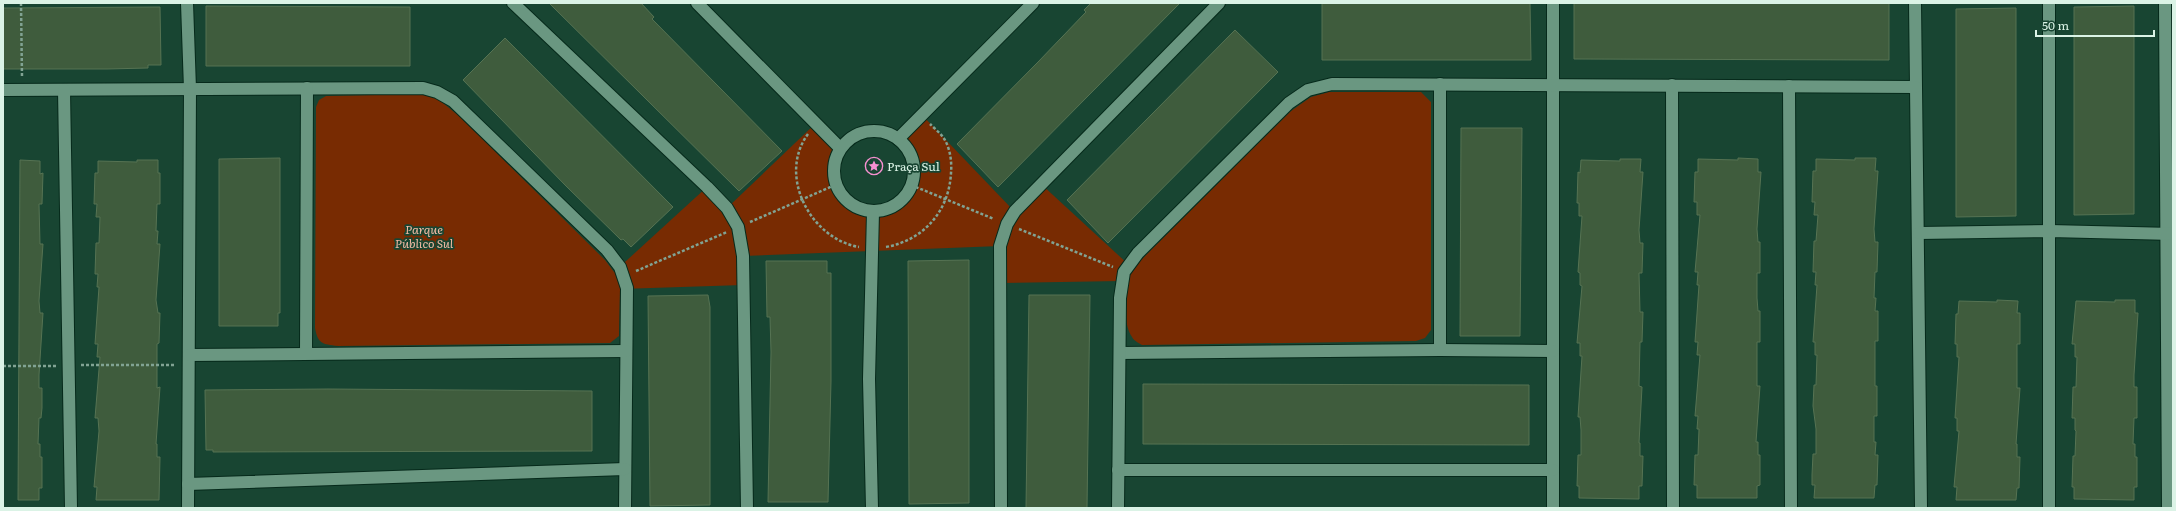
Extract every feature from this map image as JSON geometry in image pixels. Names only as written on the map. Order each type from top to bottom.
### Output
[{"type":"street","points":[[188,3],[190,89],[188,508]]},
{"type":"street","points":[[513,3],[707,187],[727,208],[738,227],[743,256],[747,508]]},
{"type":"street","points":[[697,3],[840,148]]},
{"type":"street","points":[[898,139],[1034,3]]},
{"type":"street","points":[[1001,508],[1000,246],[1007,224],[1015,211],[1219,3]]},
{"type":"street","points":[[1553,3],[1553,508]]},
{"type":"street","points":[[1915,3],[1915,87],[1919,233],[1921,508]]},
{"type":"street","points":[[2048,3],[2050,231],[2049,508]]},
{"type":"street","points":[[2165,3],[2170,234],[2168,508]]},
{"type":"street","points":[[1118,508],[1121,281],[1129,265],[1138,254],[1289,103],[1308,90],[1332,84],[1915,87]]},
{"type":"street","points":[[1440,84],[1440,350]]},
{"type":"street","points":[[1672,85],[1672,508]]},
{"type":"street","points":[[1789,86],[1791,508]]},
{"type":"street","points":[[306,353],[307,88]]},
{"type":"street","points":[[3,90],[423,88],[437,92],[453,101],[607,250],[620,267],[627,288],[625,508]]},
{"type":"street","points":[[64,90],[71,508]]},
{"type":"street","points":[[873,130],[887,132],[898,139],[907,148],[913,160],[914,173],[912,185],[905,197],[896,205],[885,210],[873,212],[861,210],[850,204],[842,196],[836,185],[833,172],[835,159],[840,148],[850,138],[873,130]]},
{"type":"street","points":[[872,508],[869,379],[873,212]]},
{"type":"street","points":[[1919,233],[2050,231],[2170,234]]},
{"type":"street","points":[[1120,353],[1440,350],[1553,351]]},
{"type":"street","points":[[189,360],[306,353],[626,351]]},
{"type":"street","points":[[188,484],[626,469]]},
{"type":"street","points":[[1118,470],[1553,470]]},
{"type":"path","points":[[21,3],[22,90]]},
{"type":"path","points":[[816,123],[804,140],[797,156],[796,180],[801,200],[816,223],[834,238],[856,246],[872,249],[904,242],[926,228],[947,200],[952,160],[944,138],[922,115]]},
{"type":"path","points":[[3,366],[189,360]]},
{"type":"green space","name":"Parque Público Sul","points":[[1329,92],[1421,92],[1431,102],[1431,330],[1425,338],[1416,341],[1142,345],[1135,341],[1127,324],[1126,300],[1129,278],[1121,281],[1000,283],[1000,246],[743,256],[743,285],[620,289],[619,336],[610,343],[338,346],[324,344],[319,340],[316,333],[316,107],[319,100],[326,96],[423,94],[438,99],[459,116],[605,260],[614,272],[707,187],[727,208],[816,123],[840,148],[834,170],[837,187],[847,201],[861,209],[877,211],[892,207],[905,197],[913,180],[914,174],[913,163],[909,153],[898,139],[922,115],[1014,211],[1041,184],[1129,265],[1141,260],[1291,111],[1311,97]]},
{"type":"building","points":[[549,3],[641,3],[654,17],[652,19],[782,151],[739,191]]},
{"type":"building","points":[[1091,3],[1180,3],[998,187],[957,144],[1086,12],[1084,10]]},
{"type":"building","points":[[1322,3],[1530,3],[1531,60],[1322,60]]},
{"type":"building","points":[[1574,3],[1889,3],[1889,60],[1574,59]]},
{"type":"building","points":[[206,6],[410,7],[410,66],[206,66]]},
{"type":"building","points":[[2134,6],[2134,214],[2074,215],[2074,7]]},
{"type":"building","points":[[160,7],[161,65],[148,65],[148,68],[3,69],[3,8]]},
{"type":"building","points":[[2016,8],[2016,216],[1956,217],[1956,9]]},
{"type":"building","points":[[1235,30],[1278,72],[1108,243],[1067,200]]},
{"type":"building","points":[[505,38],[673,207],[631,247],[623,239],[621,240],[566,186],[463,80]]},
{"type":"building","points":[[1461,128],[1522,128],[1520,336],[1460,336]]},
{"type":"building","points":[[280,158],[280,313],[278,313],[278,326],[219,326],[219,159]]},
{"type":"building","points":[[1738,158],[1758,159],[1758,172],[1761,172],[1757,229],[1758,242],[1760,242],[1760,273],[1757,273],[1757,298],[1758,311],[1760,311],[1760,342],[1757,342],[1757,386],[1760,386],[1756,442],[1758,442],[1758,455],[1760,455],[1760,485],[1757,486],[1757,498],[1697,498],[1697,485],[1694,485],[1695,455],[1698,455],[1699,429],[1697,429],[1698,416],[1695,416],[1700,355],[1697,355],[1698,342],[1695,342],[1699,285],[1697,285],[1698,272],[1695,272],[1700,215],[1697,215],[1697,202],[1694,202],[1695,172],[1698,172],[1698,159],[1738,160]]},
{"type":"building","points":[[1855,158],[1876,158],[1875,171],[1878,171],[1874,229],[1875,242],[1878,242],[1874,298],[1876,298],[1875,311],[1878,311],[1878,341],[1875,341],[1877,416],[1874,416],[1874,442],[1876,442],[1875,455],[1878,455],[1877,485],[1875,485],[1874,498],[1814,498],[1815,485],[1812,485],[1812,475],[1813,454],[1816,454],[1816,429],[1813,406],[1814,385],[1816,385],[1817,355],[1815,355],[1815,342],[1813,342],[1817,285],[1815,285],[1816,272],[1813,272],[1814,241],[1816,241],[1818,215],[1814,215],[1815,202],[1812,202],[1813,171],[1816,171],[1816,159],[1855,160]]},
{"type":"building","points":[[1620,159],[1641,159],[1640,172],[1643,172],[1639,230],[1640,243],[1643,243],[1642,273],[1639,273],[1640,312],[1643,312],[1642,342],[1640,342],[1639,386],[1642,387],[1639,443],[1640,456],[1643,456],[1642,486],[1639,486],[1639,499],[1579,498],[1579,486],[1577,486],[1578,455],[1581,455],[1581,430],[1580,417],[1578,417],[1582,356],[1580,356],[1580,343],[1577,343],[1582,286],[1580,285],[1580,273],[1578,272],[1582,216],[1579,216],[1579,203],[1577,203],[1578,172],[1580,173],[1581,160],[1620,161]]},
{"type":"building","points":[[20,160],[40,161],[40,174],[43,173],[42,204],[39,204],[40,244],[43,244],[39,301],[40,313],[43,313],[39,375],[39,388],[42,388],[42,408],[41,418],[39,418],[38,444],[40,444],[40,457],[42,457],[42,488],[39,488],[39,500],[18,500]]},
{"type":"building","points":[[137,160],[158,160],[158,173],[160,173],[160,204],[157,204],[156,231],[158,231],[157,244],[160,244],[156,300],[158,313],[160,313],[159,343],[157,344],[157,388],[160,387],[156,444],[157,457],[160,457],[159,500],[96,500],[97,487],[94,487],[99,431],[98,418],[95,418],[100,357],[97,357],[98,344],[95,344],[99,287],[97,287],[98,274],[95,274],[96,243],[99,243],[100,217],[96,217],[97,204],[94,204],[95,173],[98,173],[98,161],[137,162]]},
{"type":"building","points":[[969,260],[969,503],[909,504],[908,261]]},
{"type":"building","points":[[766,261],[827,261],[827,273],[831,273],[831,381],[828,502],[768,502],[771,352],[770,317],[767,317]]},
{"type":"building","points":[[708,295],[710,307],[710,505],[650,506],[648,296]]},
{"type":"building","points":[[1029,295],[1090,295],[1087,508],[1026,508]]},
{"type":"building","points":[[1997,300],[2018,301],[2017,313],[2020,313],[2020,344],[2017,344],[2017,388],[2020,388],[2016,444],[2017,457],[2020,457],[2019,488],[2017,488],[2016,500],[1956,500],[1957,487],[1954,487],[1959,431],[1957,431],[1957,418],[1955,418],[1959,357],[1957,357],[1957,344],[1955,344],[1956,314],[1958,314],[1959,301],[1997,302]]},
{"type":"building","points":[[2115,300],[2135,300],[2135,313],[2138,313],[2134,375],[2134,387],[2137,387],[2137,418],[2134,418],[2133,444],[2135,444],[2135,457],[2137,457],[2137,487],[2134,487],[2134,500],[2074,499],[2074,487],[2072,487],[2073,456],[2075,456],[2076,431],[2075,418],[2072,418],[2073,387],[2076,387],[2077,357],[2075,357],[2075,344],[2072,344],[2076,301],[2115,302]]},
{"type":"building","points":[[1143,384],[1529,385],[1529,445],[1143,444]]},
{"type":"building","points":[[328,389],[592,391],[592,451],[213,452],[213,450],[206,450],[205,390]]},
{"type":"place","name":"Praça Sul","points":[[874,166]]}]
